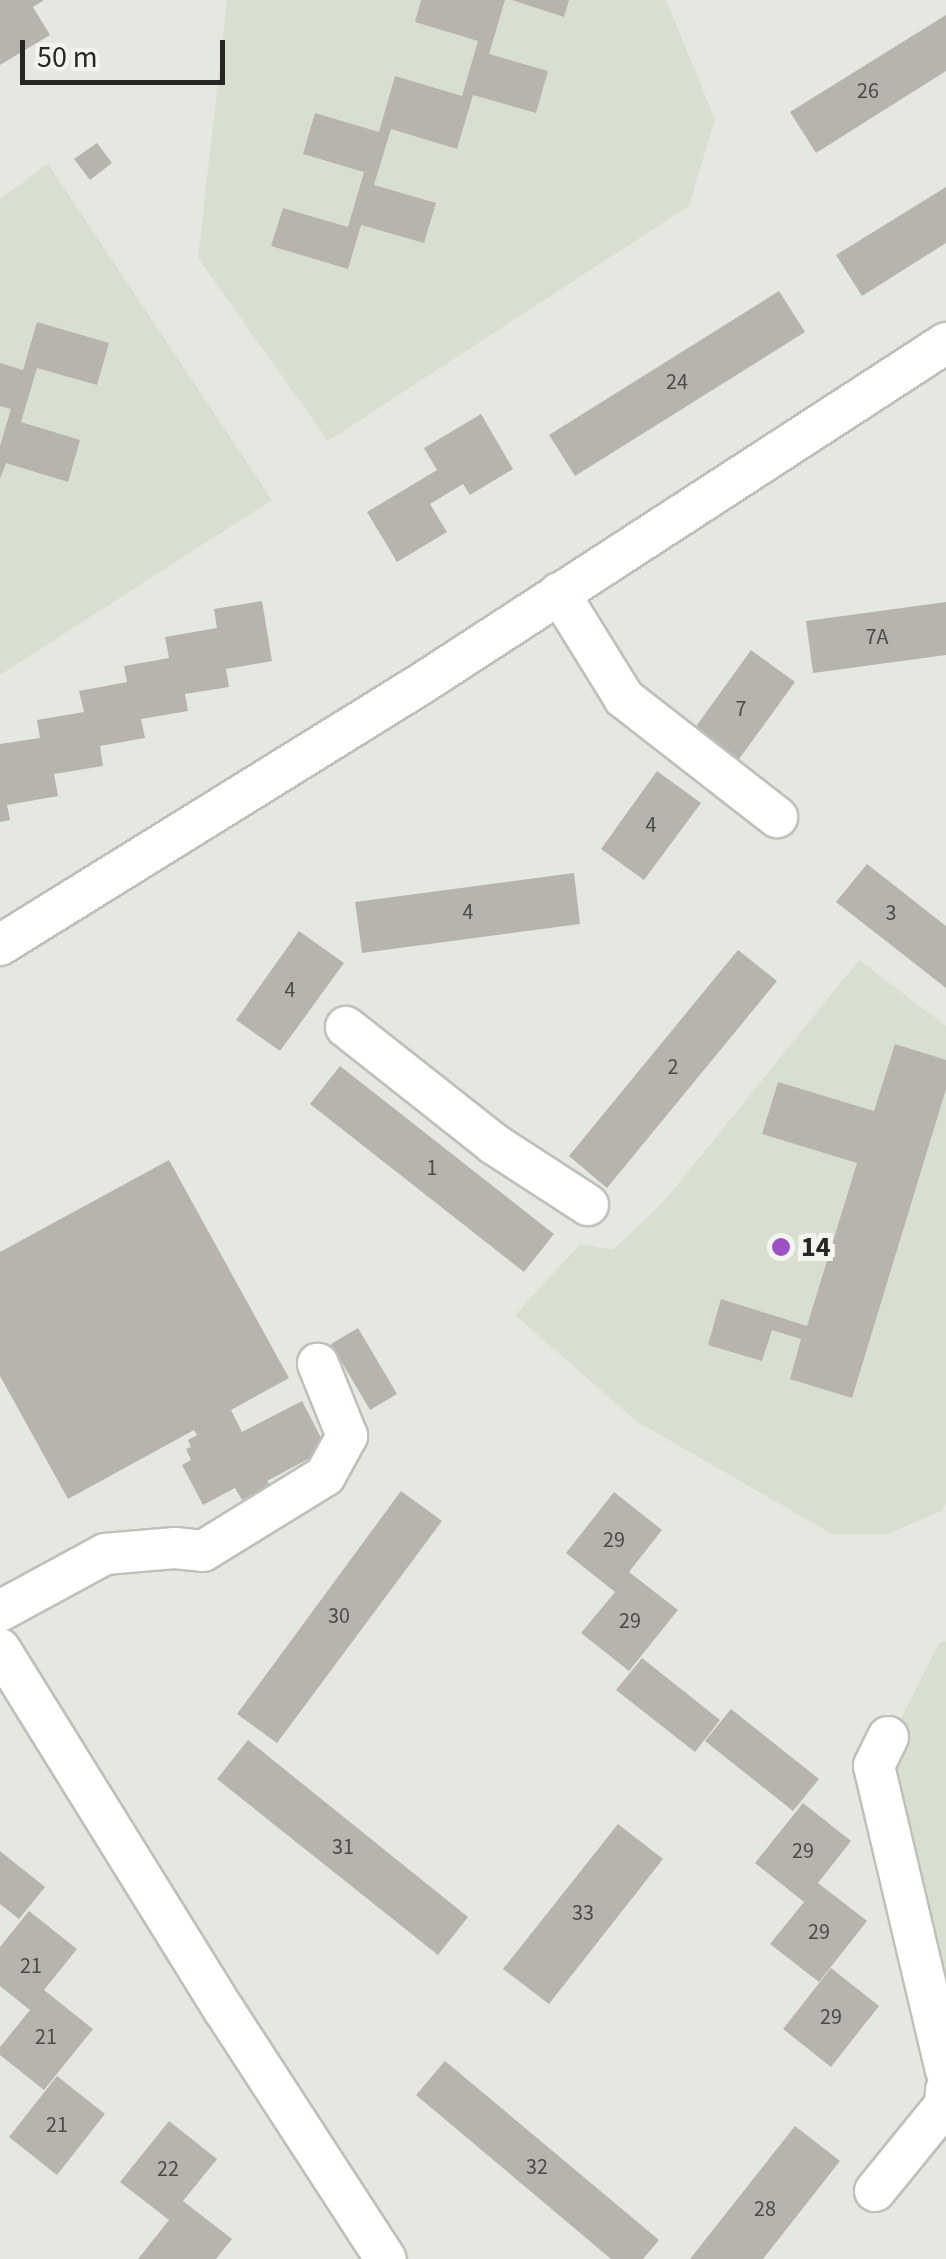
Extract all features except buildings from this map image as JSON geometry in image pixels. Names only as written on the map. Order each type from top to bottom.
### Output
[{"type":"street","points":[[0,944],[560,593],[946,343]]},
{"type":"street","points":[[560,593],[624,698],[777,818]]},
{"type":"street","points":[[346,1027],[494,1144],[588,1205]]},
{"type":"street","points":[[0,1611],[105,1554],[175,1548],[203,1551],[325,1476],[347,1436],[318,1364]]},
{"type":"street","points":[[0,1649],[224,2010],[386,2259]]},
{"type":"street","points":[[888,1737],[874,1766],[946,2072]]},
{"type":"street","points":[[875,2191],[944,2104],[946,2090]]},
{"type":"shaded area","points":[[227,0],[666,0],[715,119],[689,206],[328,441],[198,258]]},
{"type":"shaded area","points":[[48,164],[272,500],[0,675],[0,199]]},
{"type":"shaded area","name":"14","points":[[859,960],[946,1026],[946,1503],[942,1511],[887,1534],[832,1534],[636,1421],[515,1315],[580,1244],[613,1250],[666,1199]]},
{"type":"shaded area","points":[[946,1641],[946,2057],[887,1746],[939,1643]]},
{"type":"place","name":"14","points":[[781,1247]]}]
